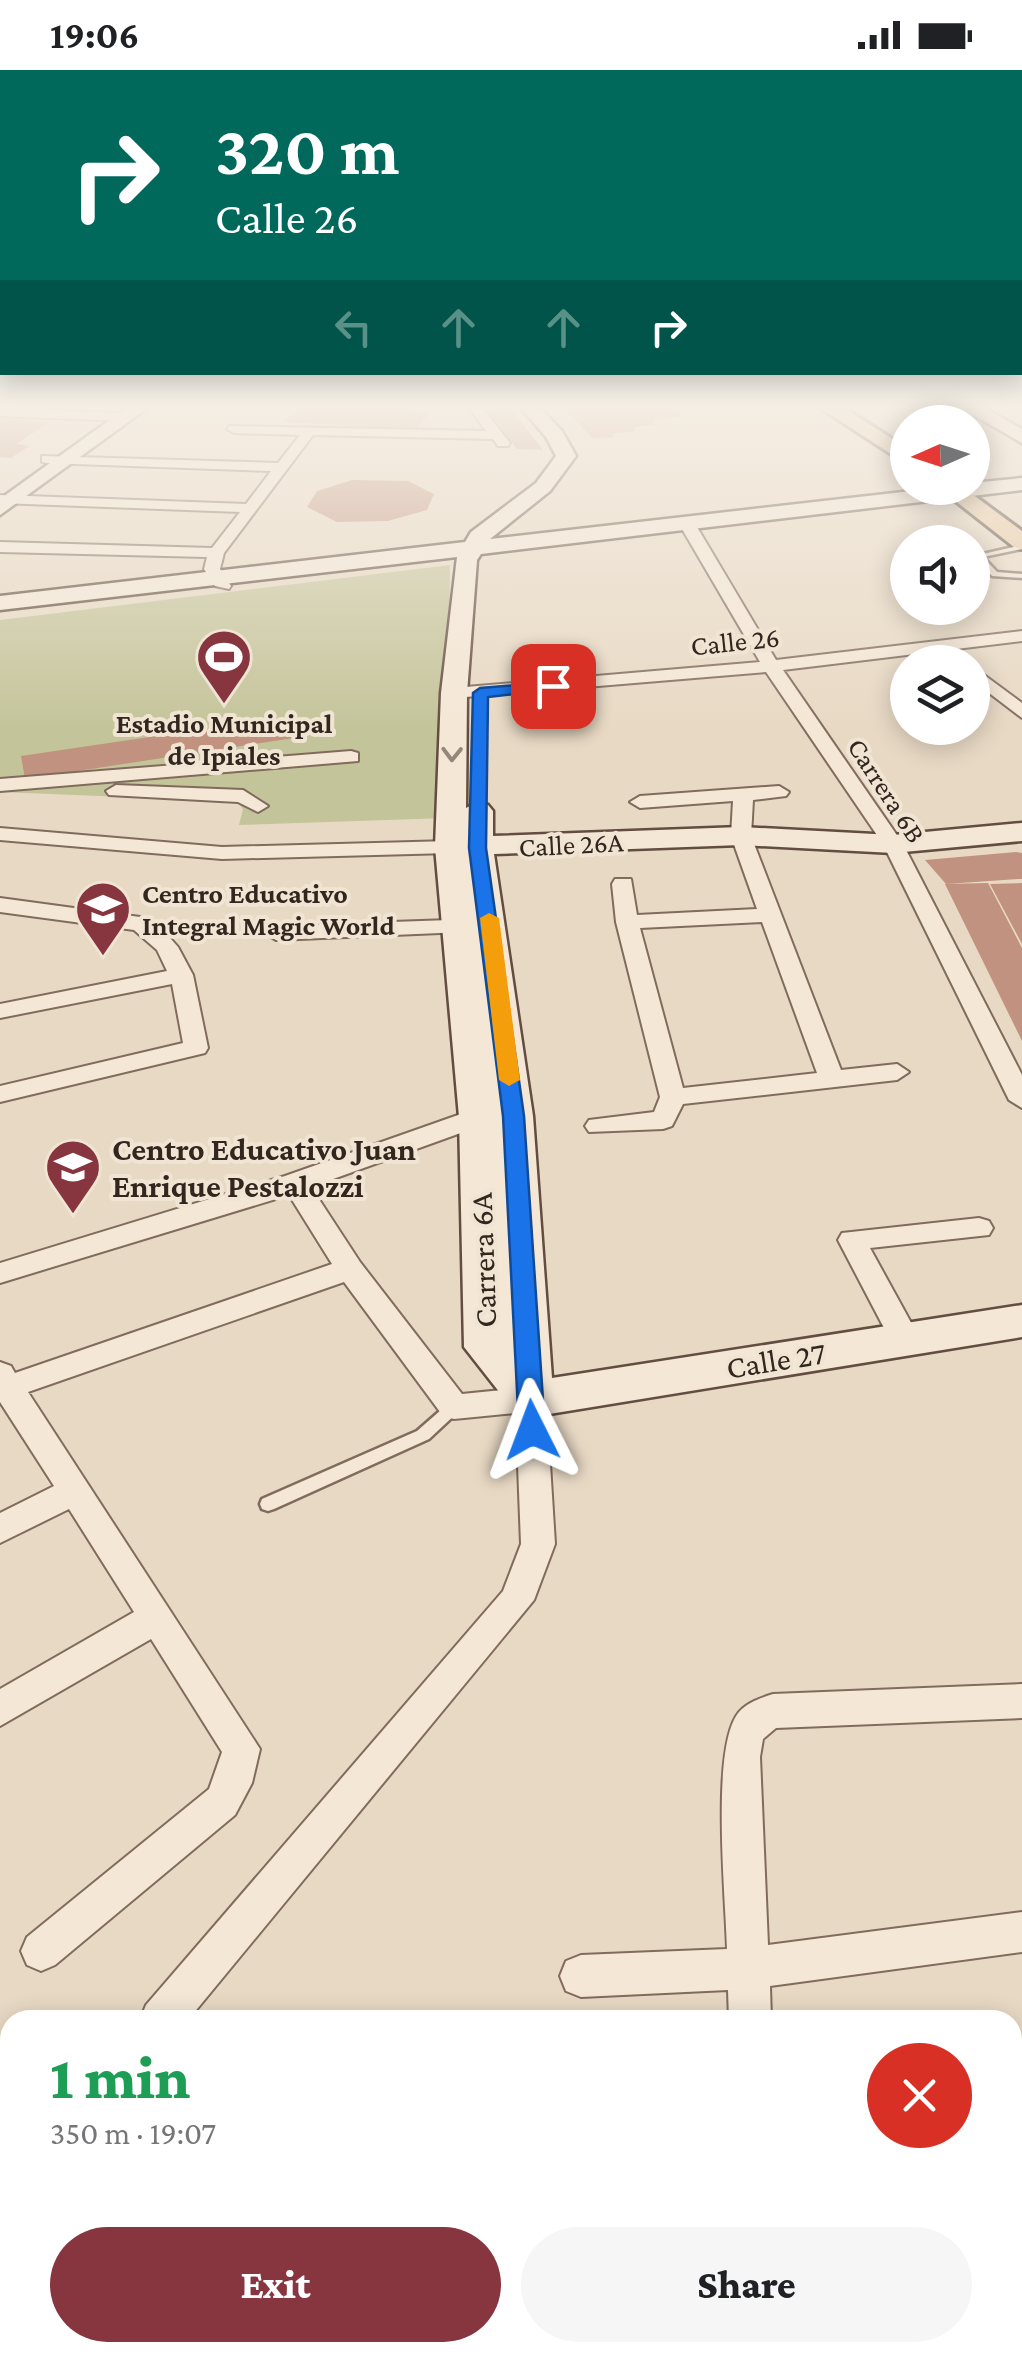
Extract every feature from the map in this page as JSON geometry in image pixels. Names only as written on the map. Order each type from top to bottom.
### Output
[{"type":"main road","points":[[987,516],[1022,544]]},
{"type":"street","points":[[220,583],[212,569],[216,553],[242,516]]},
{"type":"street","points":[[478,542],[509,516]]},
{"type":"street","points":[[478,542],[786,516]]},
{"type":"street","points":[[0,606],[220,583],[478,542],[689,526]]},
{"type":"street","name":"Carrera 6B","points":[[689,526],[771,666],[893,844],[1022,1100]]},
{"type":"street","name":"Carrera 6A","points":[[478,542],[466,560],[464,848],[474,926],[514,1116],[530,1399]]},
{"type":"street","points":[[0,547],[216,553]]},
{"type":"street","name":"Calle 26","points":[[950,645],[1022,636]]},
{"type":"street","name":"Calle 26","points":[[467,693],[890,652]]},
{"type":"street","points":[[990,686],[1022,712]]},
{"type":"street","points":[[0,785],[351,757]]},
{"type":"street","points":[[0,785],[242,796],[258,806]]},
{"type":"street","points":[[640,802],[779,792]]},
{"type":"street","points":[[743,794],[741,836],[832,1080]]},
{"type":"street","name":"Calle 26A","points":[[0,834],[222,853],[741,836],[893,844],[1022,832]]},
{"type":"street","points":[[598,1126],[662,1120],[672,1098],[627,922],[624,884]]},
{"type":"street","points":[[0,905],[140,924],[169,946],[181,975],[196,1048],[0,1094]]},
{"type":"street","points":[[627,922],[770,915]]},
{"type":"street","points":[[276,933],[474,926]]},
{"type":"street","name":"Carrera 6A","points":[[474,926],[486,1347],[530,1399]]},
{"type":"street","points":[[0,1010],[181,975]]},
{"type":"street","points":[[672,1098],[897,1072]]},
{"type":"street","points":[[0,1273],[295,1184],[478,1118],[514,1116]]},
{"type":"street","points":[[169,2010],[517,1600],[538,1544],[530,1399],[454,1407],[350,1269],[295,1184]]},
{"type":"street","points":[[904,1339],[852,1240],[979,1228]]},
{"type":"street","points":[[41,1950],[222,1802],[232,1783],[240,1749],[2,1383],[350,1269]]},
{"type":"street","name":"Calle 27","points":[[530,1399],[1022,1321]]},
{"type":"street","points":[[0,1529],[74,1491]]},
{"type":"street","points":[[0,1709],[156,1617]]},
{"type":"street","points":[[750,2010],[741,1757],[745,1730],[756,1718],[773,1711],[1022,1702]]},
{"type":"street","points":[[581,1976],[751,1968],[1022,1932]]},
{"type":"lane","points":[[1022,544],[978,556],[995,574],[1022,576]]},
{"type":"lane","points":[[268,1504],[422,1435],[454,1407]]},
{"type":"green space","name":"Estadio Municipal de Ipiales","points":[[450,565],[447,818],[239,825],[243,809],[239,804],[224,801],[0,792],[0,620]]},
{"type":"building","points":[[325,516],[406,516],[388,521],[337,522]]},
{"type":"building","points":[[284,717],[294,738],[25,779],[21,756]]},
{"type":"building","points":[[1022,853],[1022,879],[946,884],[925,860]]},
{"type":"building","points":[[988,883],[1022,948],[1022,1041],[945,884]]},
{"type":"building","points":[[1022,883],[1022,944],[990,884]]},
{"type":"slow traffic","points":[[489,918],[509,1080]]},
{"type":"place","name":"Estadio Municipal de Ipiales","points":[[224,706]]},
{"type":"place","name":"Centro Educativo Integral Magic World","points":[[103,958]]},
{"type":"place","name":"Centro Educativo Juan Enrique Pestalozzi","points":[[73,1216]]},
{"type":"route","points":[[532,1430],[514,1116],[478,848],[480,693],[553,686]]}]
